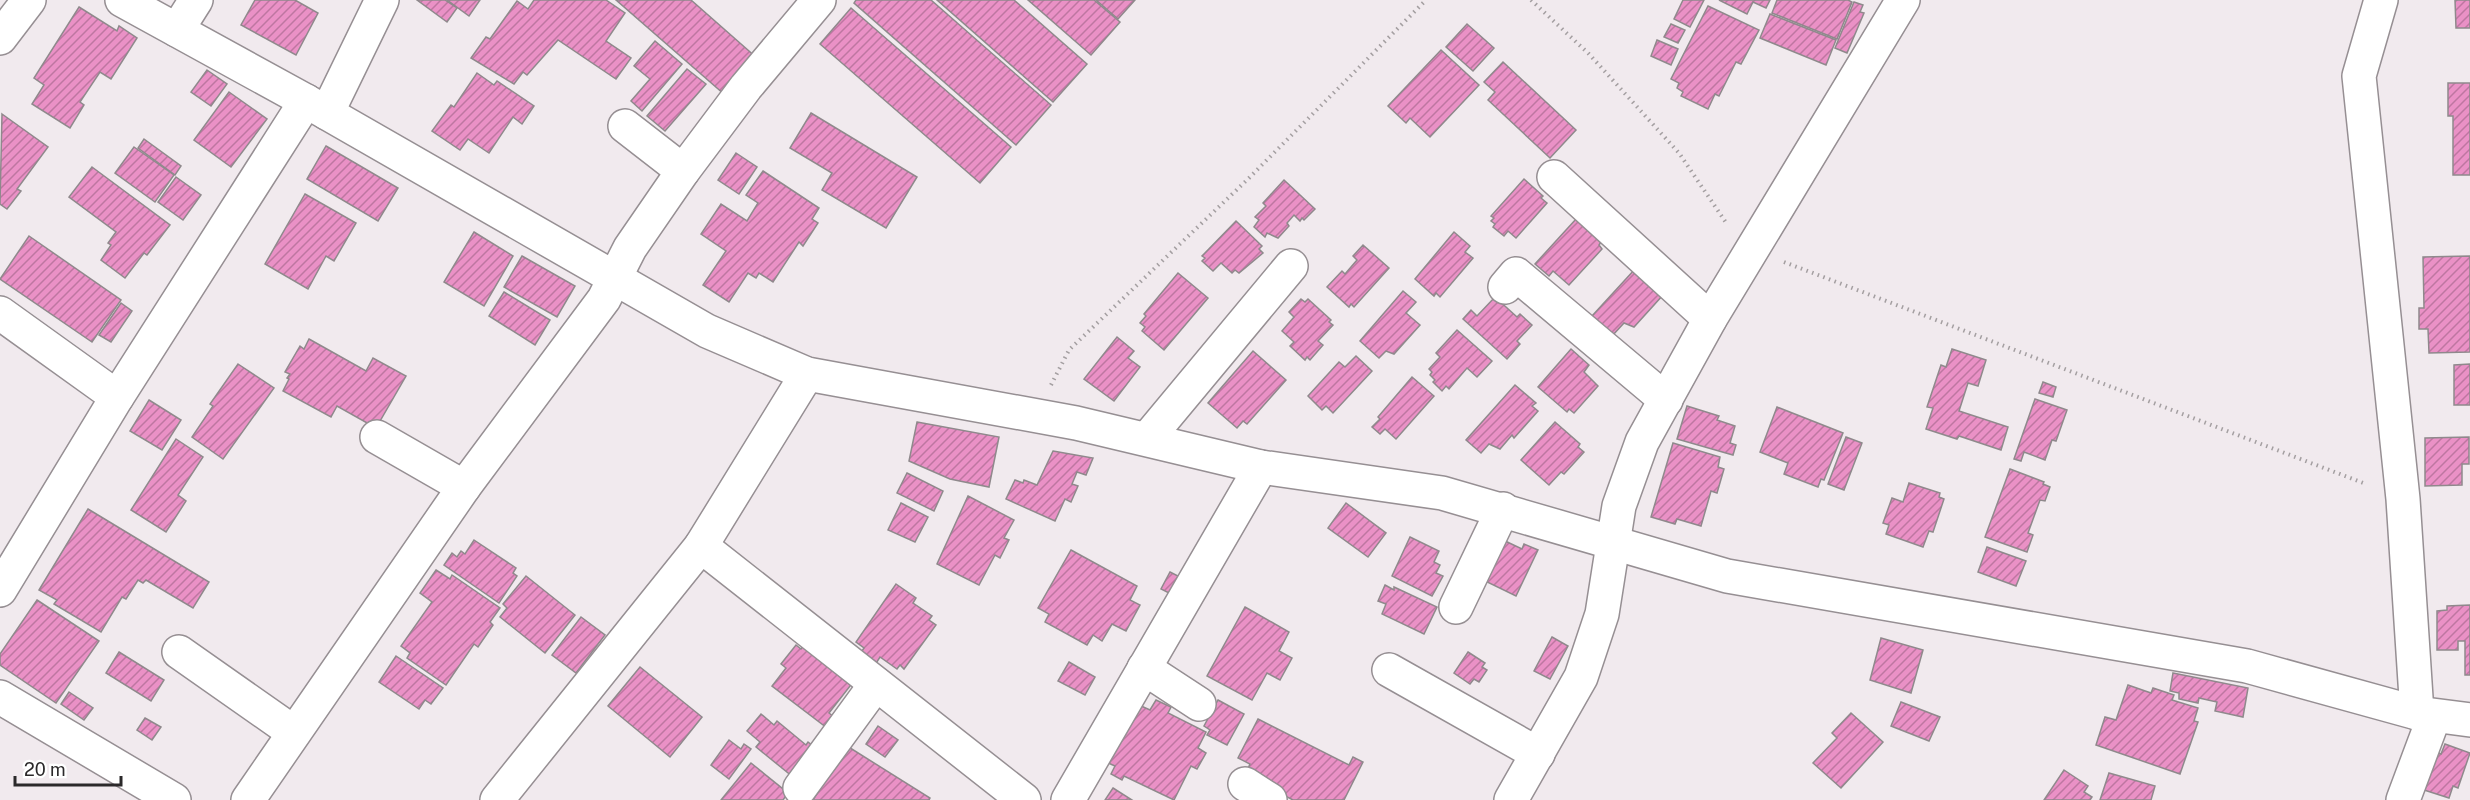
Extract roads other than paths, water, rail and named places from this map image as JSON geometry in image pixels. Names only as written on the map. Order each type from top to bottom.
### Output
[{"type":"street","points":[[0,38],[29,0]]},
{"type":"street","points":[[122,0],[316,107],[707,331],[807,374],[1041,417],[1147,439],[1261,467],[1442,493],[1727,576],[2247,666],[2425,715],[2470,720]]},
{"type":"street","points":[[177,30],[196,0]]},
{"type":"street","points":[[0,590],[117,397],[316,107],[382,0]]},
{"type":"street","points":[[248,800],[464,487],[604,299],[630,248],[683,171],[746,87],[819,0]]},
{"type":"street","points":[[1510,800],[1581,677],[1602,614],[1623,495],[1642,442],[1710,319],[1904,0]]},
{"type":"street","points":[[2381,0],[2359,76],[2425,715],[2403,800]]},
{"type":"street","points":[[625,126],[683,171]]},
{"type":"street","points":[[1554,177],[1710,319]]},
{"type":"street","points":[[1147,439],[1291,266]]},
{"type":"street","points":[[1505,287],[1516,274],[1666,400]]},
{"type":"street","points":[[0,313],[117,397]]},
{"type":"street","points":[[496,800],[701,546],[807,374]]},
{"type":"street","points":[[377,437],[464,487]]},
{"type":"street","points":[[1068,800],[1261,467]]},
{"type":"street","points":[[1456,607],[1503,509]]},
{"type":"street","points":[[701,546],[1024,800]]},
{"type":"street","points":[[179,652],[293,732]]},
{"type":"street","points":[[1144,668],[1199,704]]},
{"type":"street","points":[[1389,670],[1538,754]]},
{"type":"street","points":[[800,788],[876,684]]},
{"type":"street","points":[[0,697],[174,800]]}]
